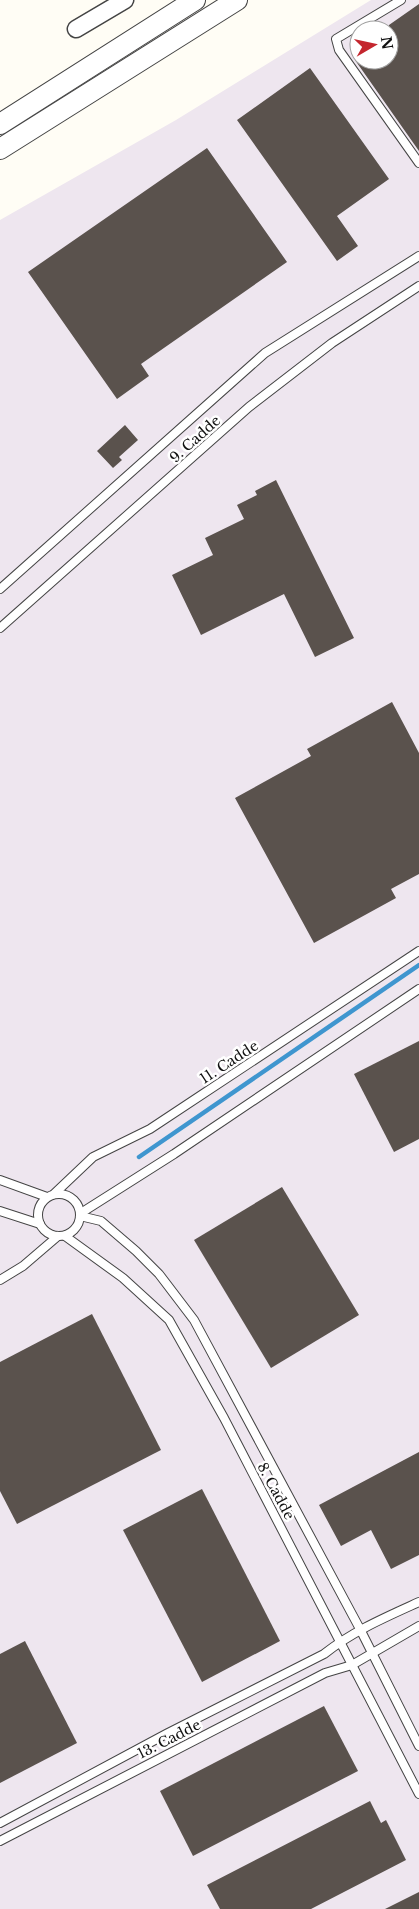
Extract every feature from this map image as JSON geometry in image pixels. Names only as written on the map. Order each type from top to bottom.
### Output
[{"type":"street","points":[[76,29],[125,0]]},
{"type":"street","points":[[0,124],[195,0]]},
{"type":"street","points":[[0,149],[237,0]]},
{"type":"lane","points":[[400,0],[336,39],[339,50],[419,163]]},
{"type":"lane","name":"9. Cadde","points":[[0,589],[265,353],[419,256]]},
{"type":"lane","name":"9. Cadde","points":[[0,628],[249,407],[332,343],[419,286]]},
{"type":"lane","name":"11. Cadde","points":[[50,1195],[93,1157],[150,1129],[419,952]]},
{"type":"lane","points":[[81,1214],[174,1154],[419,989]]},
{"type":"lane","points":[[0,1180],[50,1195],[68,1195],[79,1206],[81,1214],[77,1227],[72,1232],[61,1236],[23,1266],[0,1280]]},
{"type":"lane","points":[[40,1224],[38,1217],[39,1209],[42,1202],[50,1195]]},
{"type":"lane","points":[[0,1211],[40,1224],[50,1234],[61,1236]]},
{"type":"lane","name":"8. Cadde","points":[[81,1214],[101,1221],[136,1251],[159,1274],[194,1320],[360,1629],[419,1746]]},
{"type":"lane","name":"8. Cadde","points":[[61,1236],[123,1278],[169,1320],[224,1418],[419,1794]]},
{"type":"lane","points":[[360,1629],[419,1602]]},
{"type":"lane","points":[[372,1653],[419,1626]]},
{"type":"lane","name":"13. Cadde","points":[[0,1823],[168,1733],[324,1654],[340,1641],[360,1629]]},
{"type":"lane","name":"13. Cadde","points":[[0,1841],[325,1673],[352,1665],[372,1653]]},
{"type":"shaded area","points":[[371,0],[419,0],[419,1909],[0,1909],[0,220],[176,120]]},
{"type":"building","points":[[419,4],[419,151],[362,70],[399,70],[399,20],[396,20]]},
{"type":"building","points":[[310,68],[389,179],[337,216],[358,246],[337,261],[237,120]]},
{"type":"building","points":[[207,148],[287,262],[141,364],[149,376],[117,399],[28,272]]},
{"type":"building","points":[[125,425],[138,440],[119,457],[122,460],[113,468],[97,451]]},
{"type":"building","points":[[276,480],[354,638],[315,657],[284,594],[201,635],[172,575],[213,555],[205,538],[244,519],[237,505],[257,495],[255,491]]},
{"type":"building","points":[[392,702],[419,753],[419,874],[391,889],[396,898],[314,943],[235,798],[311,756],[307,749]]},
{"type":"building","points":[[419,1041],[419,1139],[394,1152],[354,1074]]},
{"type":"building","points":[[282,1187],[359,1315],[271,1368],[194,1240]]},
{"type":"building","points":[[92,1314],[161,1450],[17,1524],[0,1491],[0,1362]]},
{"type":"building","points":[[419,1452],[419,1555],[391,1569],[371,1530],[341,1546],[319,1505]]},
{"type":"building","points":[[202,1489],[280,1641],[202,1682],[123,1530]]},
{"type":"building","points":[[25,1641],[77,1743],[0,1783],[0,1654]]},
{"type":"building","points":[[324,1706],[358,1771],[193,1856],[160,1791]]},
{"type":"building","points":[[370,1801],[381,1823],[386,1820],[406,1860],[311,1909],[220,1909],[207,1885]]},
{"type":"building","points":[[419,1892],[419,1909],[385,1909]]},
{"type":"waterway","points":[[139,1157],[419,965]]}]
